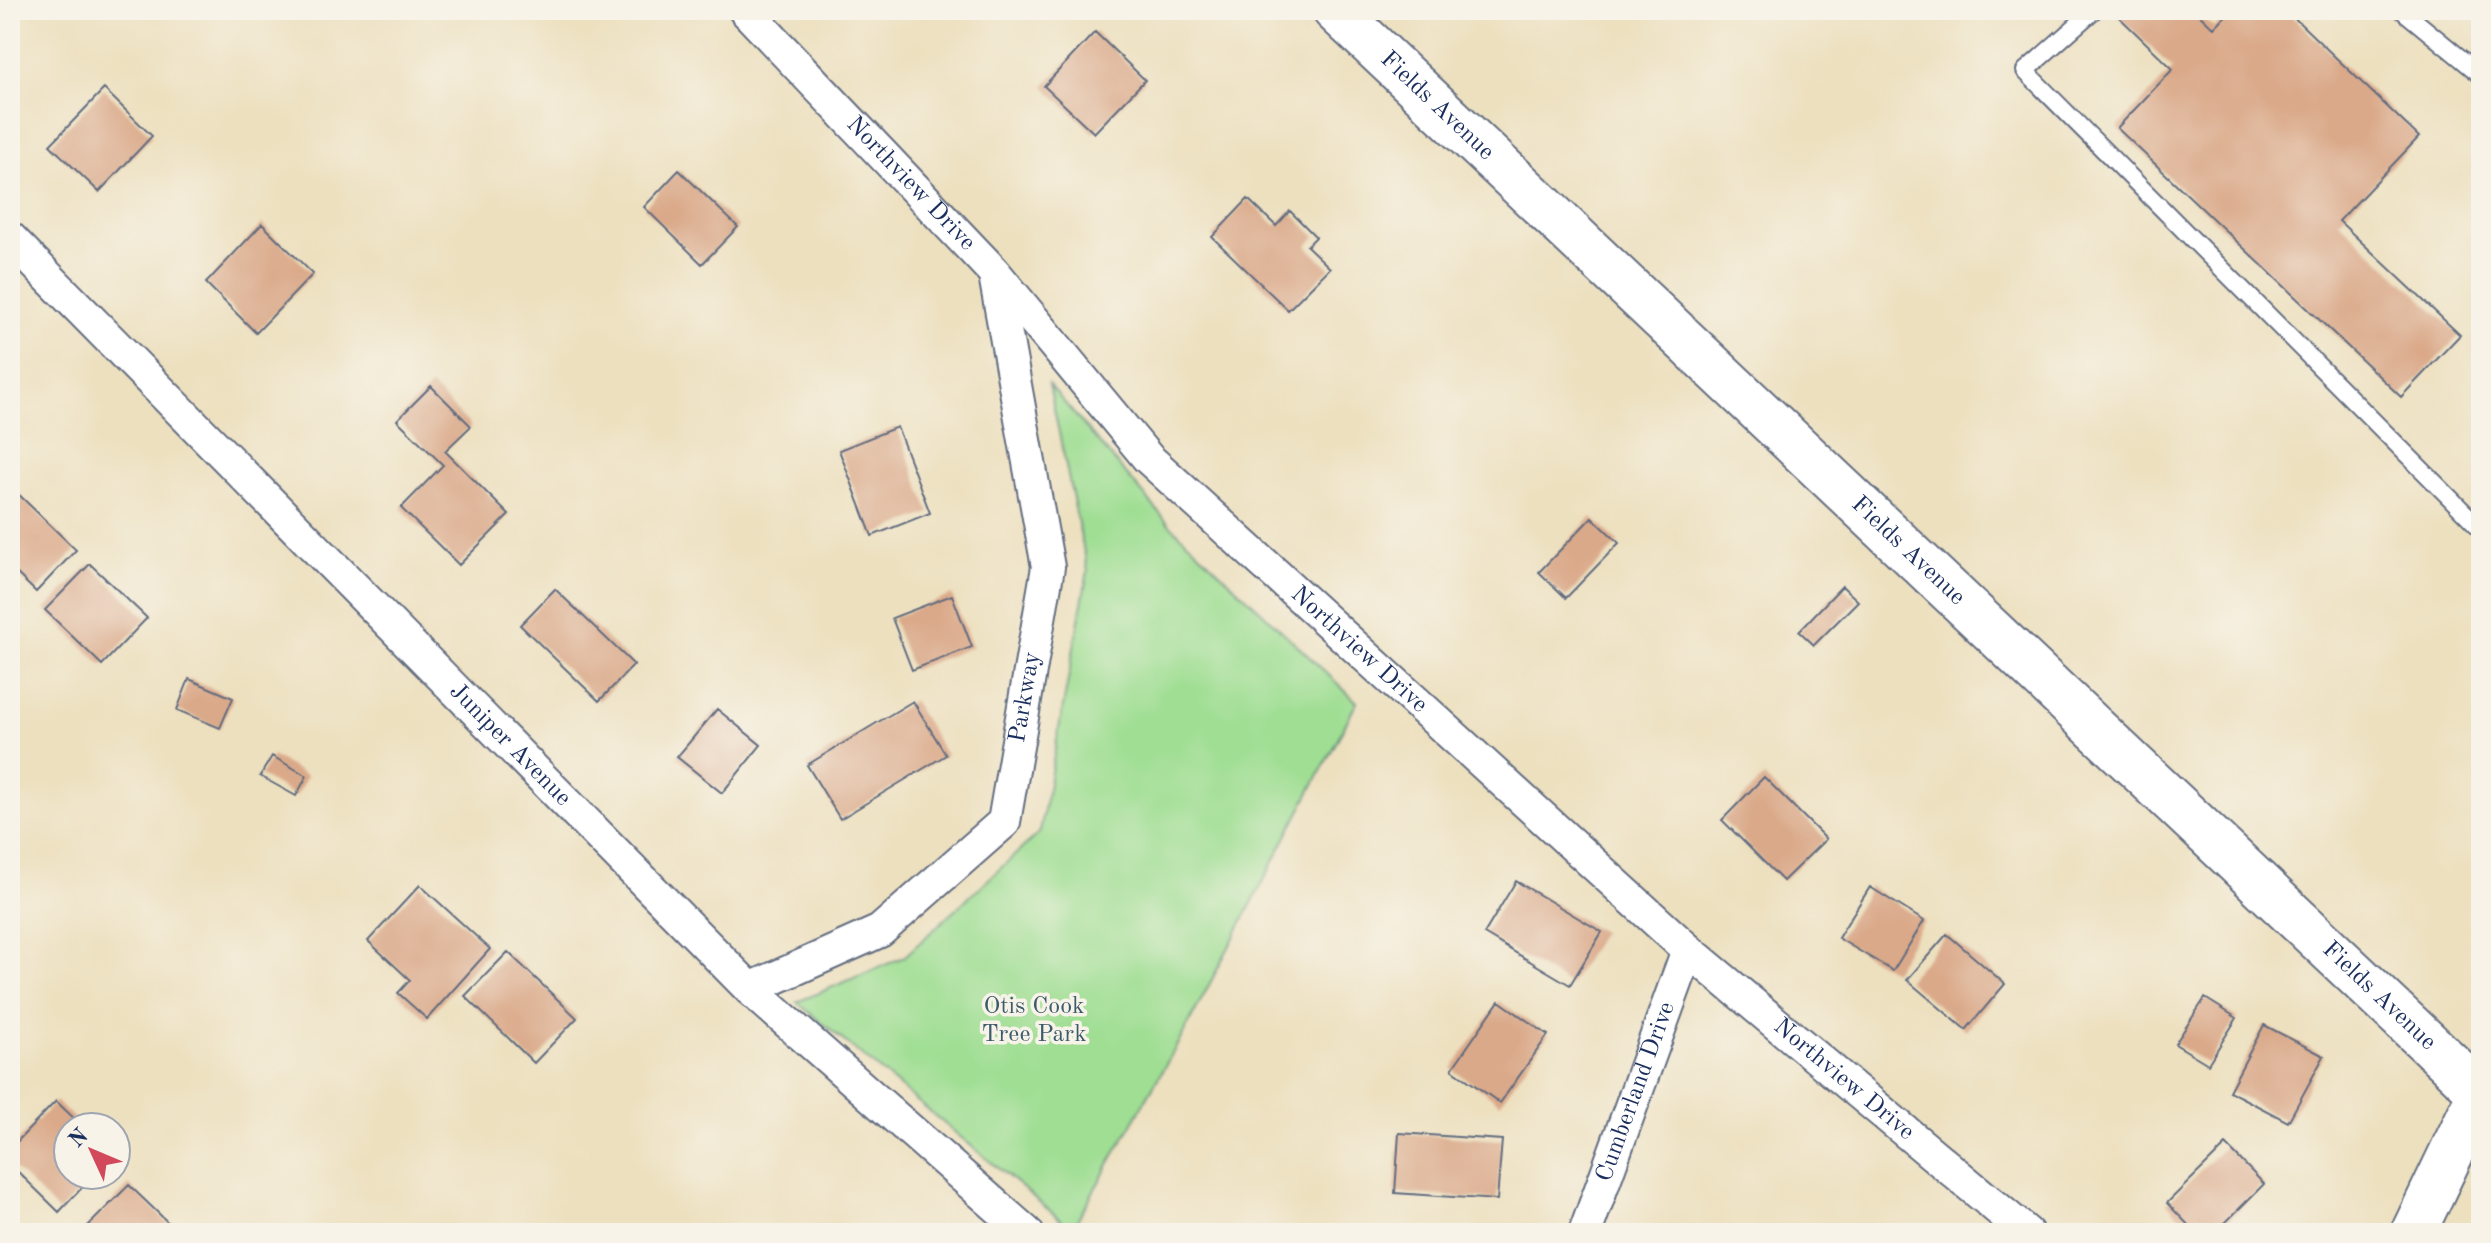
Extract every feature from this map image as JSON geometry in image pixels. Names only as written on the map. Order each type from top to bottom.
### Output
[{"type":"street","name":"Northview Drive","points":[[745,10],[994,272],[1148,458],[1688,950],[2027,1233]]},
{"type":"street","name":"Fields Avenue","points":[[1335,10],[2481,1092]]},
{"type":"street","name":"Juniper Avenue","points":[[10,238],[750,989],[1027,1233]]},
{"type":"street","name":"Parkway","points":[[750,989],[880,931],[1004,822],[1048,567],[994,272]]},
{"type":"street","name":"Cumberland Drive","points":[[1585,1233],[1688,950]]},
{"type":"street","points":[[2413,1233],[2481,1092]]},
{"type":"lane","points":[[2094,10],[2025,71],[2481,529]]},
{"type":"lane","points":[[2402,10],[2481,75]]},
{"type":"green space","name":"Otis Cook Tree Park","points":[[1049,385],[1169,524],[1357,702],[1185,1031],[1072,1229],[797,1002],[904,957],[1040,832],[1088,571]]},
{"type":"building","points":[[2126,10],[2195,10],[2214,28],[2231,10],[2286,10],[2419,137],[2339,221],[2460,335],[2401,397],[2117,128],[2173,69],[2119,17]]},
{"type":"building","points":[[1095,32],[1145,80],[1094,133],[1044,86]]},
{"type":"building","points":[[104,89],[152,136],[99,192],[50,145]]},
{"type":"building","points":[[679,170],[738,227],[702,264],[644,207]]},
{"type":"building","points":[[1248,199],[1276,226],[1290,211],[1316,237],[1307,246],[1330,268],[1288,310],[1212,237]]},
{"type":"building","points":[[262,224],[313,274],[256,333],[206,283]]},
{"type":"building","points":[[431,386],[471,426],[445,451],[509,515],[459,565],[401,508],[443,465],[397,420]]},
{"type":"building","points":[[897,427],[930,513],[872,536],[839,450]]},
{"type":"building","points":[[10,486],[76,550],[36,592],[10,567]]},
{"type":"building","points":[[1592,517],[1619,543],[1566,598],[1539,572]]},
{"type":"building","points":[[90,564],[147,618],[102,665],[45,610]]},
{"type":"building","points":[[1842,586],[1858,601],[1814,645],[1799,631]]},
{"type":"building","points":[[555,589],[634,665],[599,701],[520,625]]},
{"type":"building","points":[[952,595],[972,647],[912,670],[892,618]]},
{"type":"building","points":[[189,679],[233,698],[220,728],[177,710]]},
{"type":"building","points":[[913,701],[946,755],[840,819],[807,765]]},
{"type":"building","points":[[717,709],[761,745],[722,793],[677,757]]},
{"type":"building","points":[[272,756],[307,776],[296,796],[260,776]]},
{"type":"building","points":[[1764,777],[1826,839],[1783,881],[1722,820]]},
{"type":"building","points":[[1516,881],[1602,932],[1570,985],[1484,934]]},
{"type":"building","points":[[420,885],[490,949],[427,1019],[398,993],[410,980],[368,941]]},
{"type":"building","points":[[1870,887],[1924,921],[1893,971],[1838,938]]},
{"type":"building","points":[[1947,934],[2005,984],[1966,1030],[1907,980]]},
{"type":"building","points":[[508,952],[577,1018],[534,1063],[465,996]]},
{"type":"building","points":[[2205,998],[2237,1018],[2208,1064],[2175,1044]]},
{"type":"building","points":[[1499,1001],[1548,1035],[1500,1103],[1452,1069]]},
{"type":"building","points":[[2264,1025],[2324,1056],[2288,1122],[2229,1091]]},
{"type":"building","points":[[56,1101],[66,1111],[52,1111],[52,1191],[79,1191],[59,1212],[10,1164],[10,1149]]},
{"type":"building","points":[[1399,1133],[1502,1140],[1497,1200],[1395,1193]]},
{"type":"building","points":[[2226,1145],[2264,1184],[2215,1233],[2196,1233],[2167,1203]]},
{"type":"building","points":[[132,1188],[179,1233],[89,1233],[85,1229],[123,1191],[132,1191]]}]
